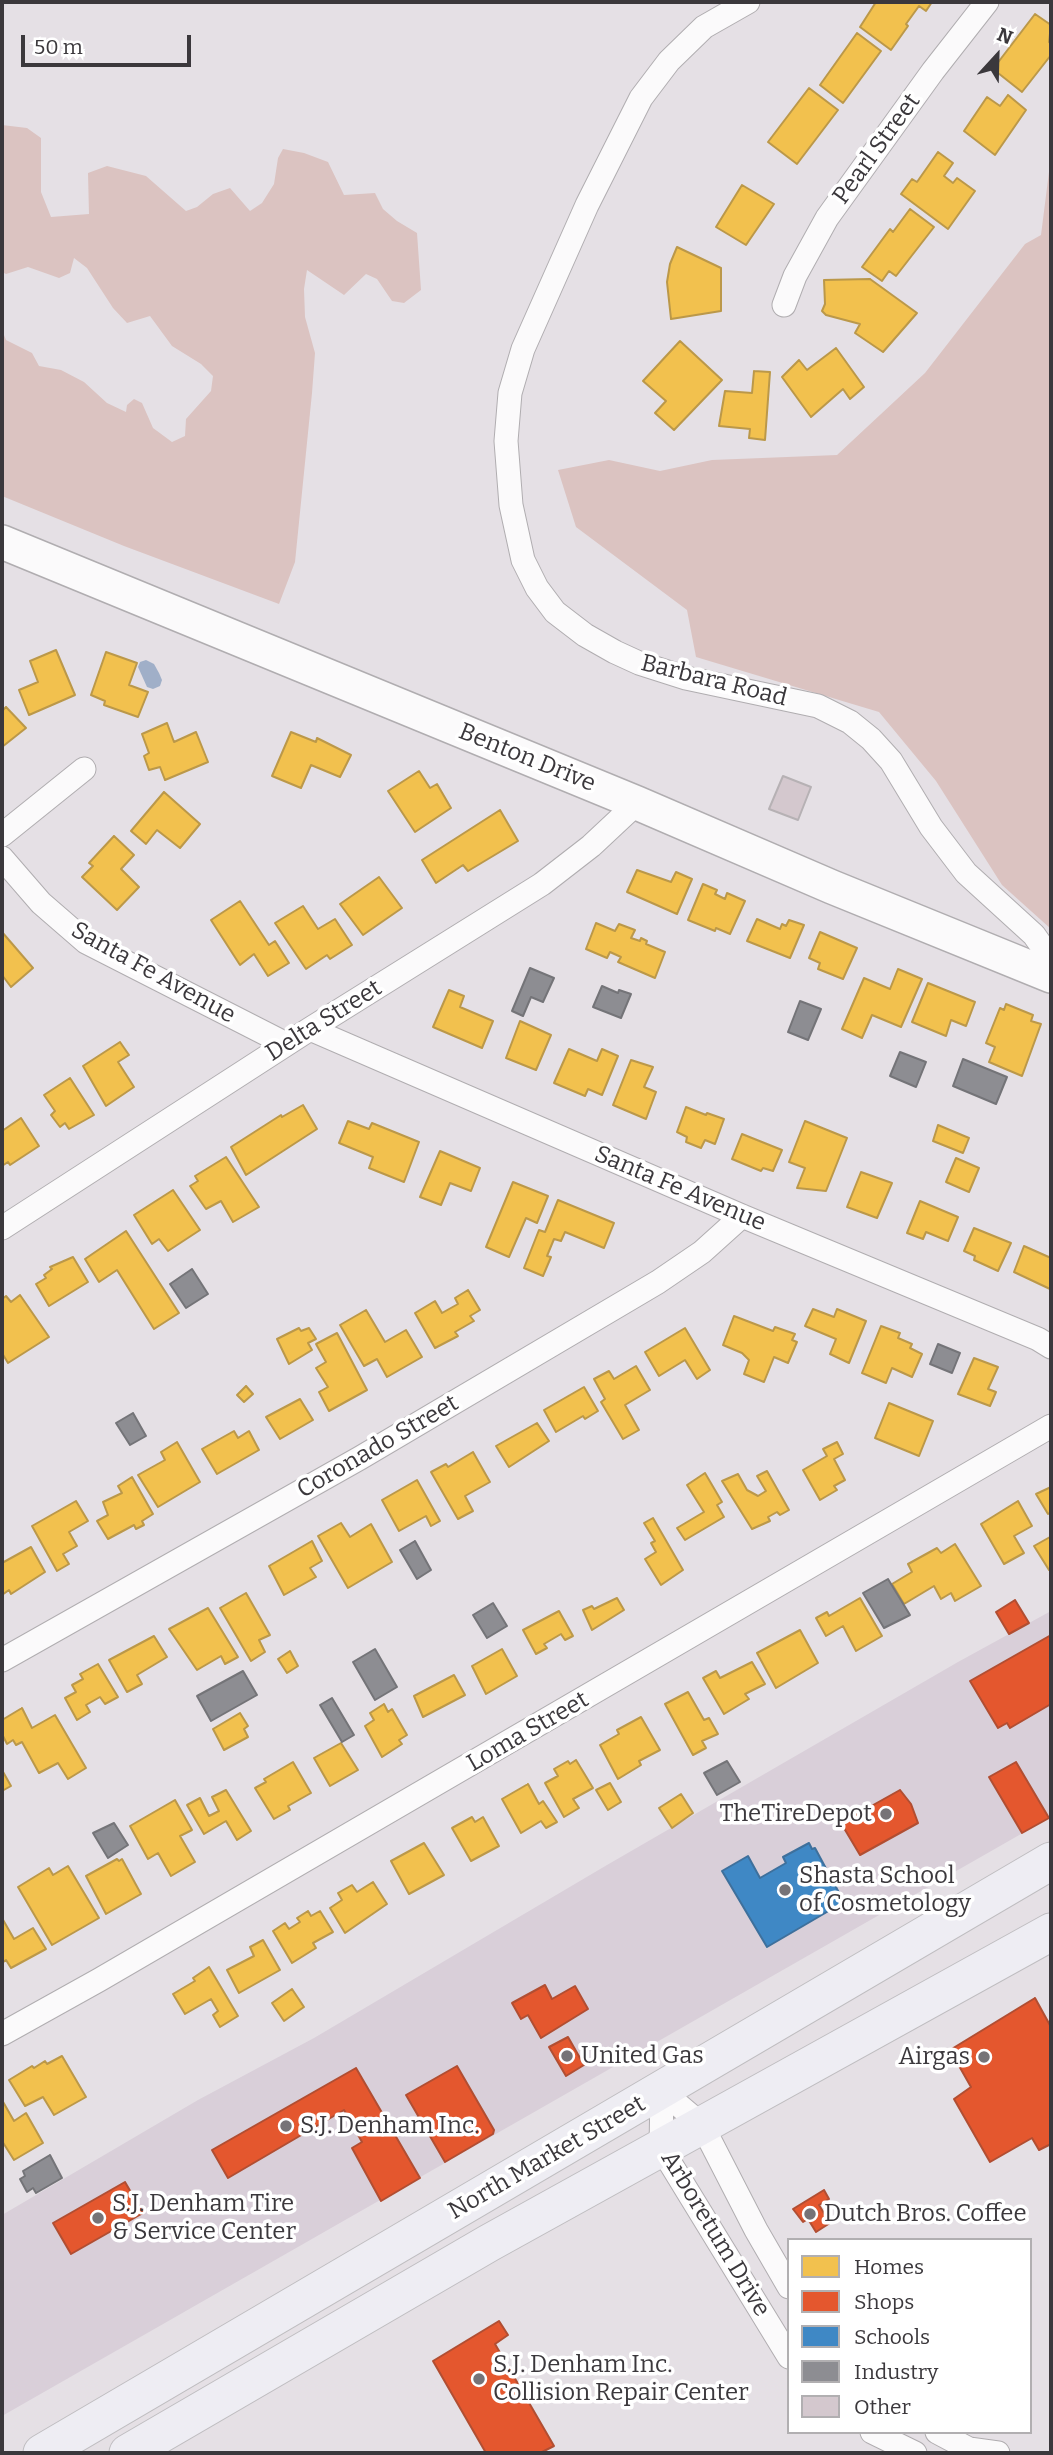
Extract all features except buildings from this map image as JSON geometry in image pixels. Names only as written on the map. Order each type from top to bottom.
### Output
[{"type":"main road","name":"North Market Street","points":[[42,2453],[1051,1861]]},
{"type":"main road","name":"North Market Street","points":[[128,2453],[489,2243],[1051,1933]]},
{"type":"street","name":"Barbara Road","points":[[748,2],[704,27],[669,61],[640,98],[523,349],[510,393],[506,441],[511,505],[523,560],[537,589],[555,612],[585,635],[615,652],[686,678],[818,706],[850,722],[871,739],[891,761],[931,827],[966,873],[1034,935],[1051,958]]},
{"type":"street","name":"Pearl Street","points":[[784,305],[795,276],[827,218],[987,2]]},
{"type":"street","name":"Benton Drive","points":[[2,542],[1051,976]]},
{"type":"street","points":[[2,835],[84,769]]},
{"type":"street","name":"Delta Street","points":[[2,1228],[286,1044],[542,884],[591,846],[637,803]]},
{"type":"street","name":"Santa Fe Avenue","points":[[2,858],[41,903],[86,942],[286,1044]]},
{"type":"street","name":"Santa Fe Avenue","points":[[310,1029],[1051,1347]]},
{"type":"street","name":"Coronado Street","points":[[2,1660],[360,1458],[658,1282],[702,1252],[742,1216]]},
{"type":"street","name":"Loma Street","points":[[2,2034],[122,1967],[1051,1426]]},
{"type":"street","name":"Arboretum Drive","points":[[662,2091],[702,2125],[787,2284]]},
{"type":"street","name":"Arboretum Drive","points":[[662,2091],[662,2148],[787,2354]]},
{"type":"street","points":[[876,2434],[915,2453]]},
{"type":"street","points":[[940,2434],[963,2451],[998,2453]]},
{"type":"shaded area","points":[[2,125],[27,128],[41,138],[41,192],[51,217],[89,214],[88,173],[107,166],[146,176],[186,211],[197,207],[213,194],[230,188],[250,211],[262,203],[274,184],[278,158],[283,149],[328,162],[344,195],[375,193],[383,209],[417,233],[421,290],[404,303],[392,301],[377,279],[366,274],[344,295],[307,270],[304,289],[305,317],[315,353],[312,393],[295,562],[279,604],[124,546],[2,496],[2,330],[6,340],[32,353],[39,366],[61,370],[84,382],[107,403],[126,412],[127,405],[134,399],[142,403],[153,428],[172,442],[185,436],[186,419],[211,391],[213,376],[201,364],[172,346],[150,316],[127,323],[113,308],[87,268],[74,258],[70,273],[59,278],[28,267],[6,274],[2,272]]},
{"type":"shaded area","points":[[1051,156],[1051,929],[1002,885],[936,781],[879,712],[696,657],[687,610],[576,527],[558,470],[609,460],[660,471],[712,460],[837,455],[925,373],[1025,244],[1041,235]]},
{"type":"shaded area","points":[[1051,1611],[1049,1818],[2,2416],[2,2215],[198,2100],[314,2038],[607,1865]]},
{"type":"water","points":[[146,660],[154,664],[162,680],[160,686],[153,689],[147,687],[138,667],[140,662]]},
{"type":"place","name":"TheTireDepot","points":[[886,1814]]},
{"type":"place","name":"Shasta School of Cosmetology","points":[[785,1890]]},
{"type":"place","name":"United Gas","points":[[567,2056]]},
{"type":"place","name":"Airgas","points":[[984,2057]]},
{"type":"place","name":"S.J. Denham Inc.","points":[[286,2126]]},
{"type":"place","name":"Dutch Bros. Coffee","points":[[810,2214]]},
{"type":"place","name":"S.J. Denham Tire & Service Center","points":[[98,2218]]},
{"type":"place","name":"S.J. Denham Inc. Collision Repair Center","points":[[479,2379]]}]
